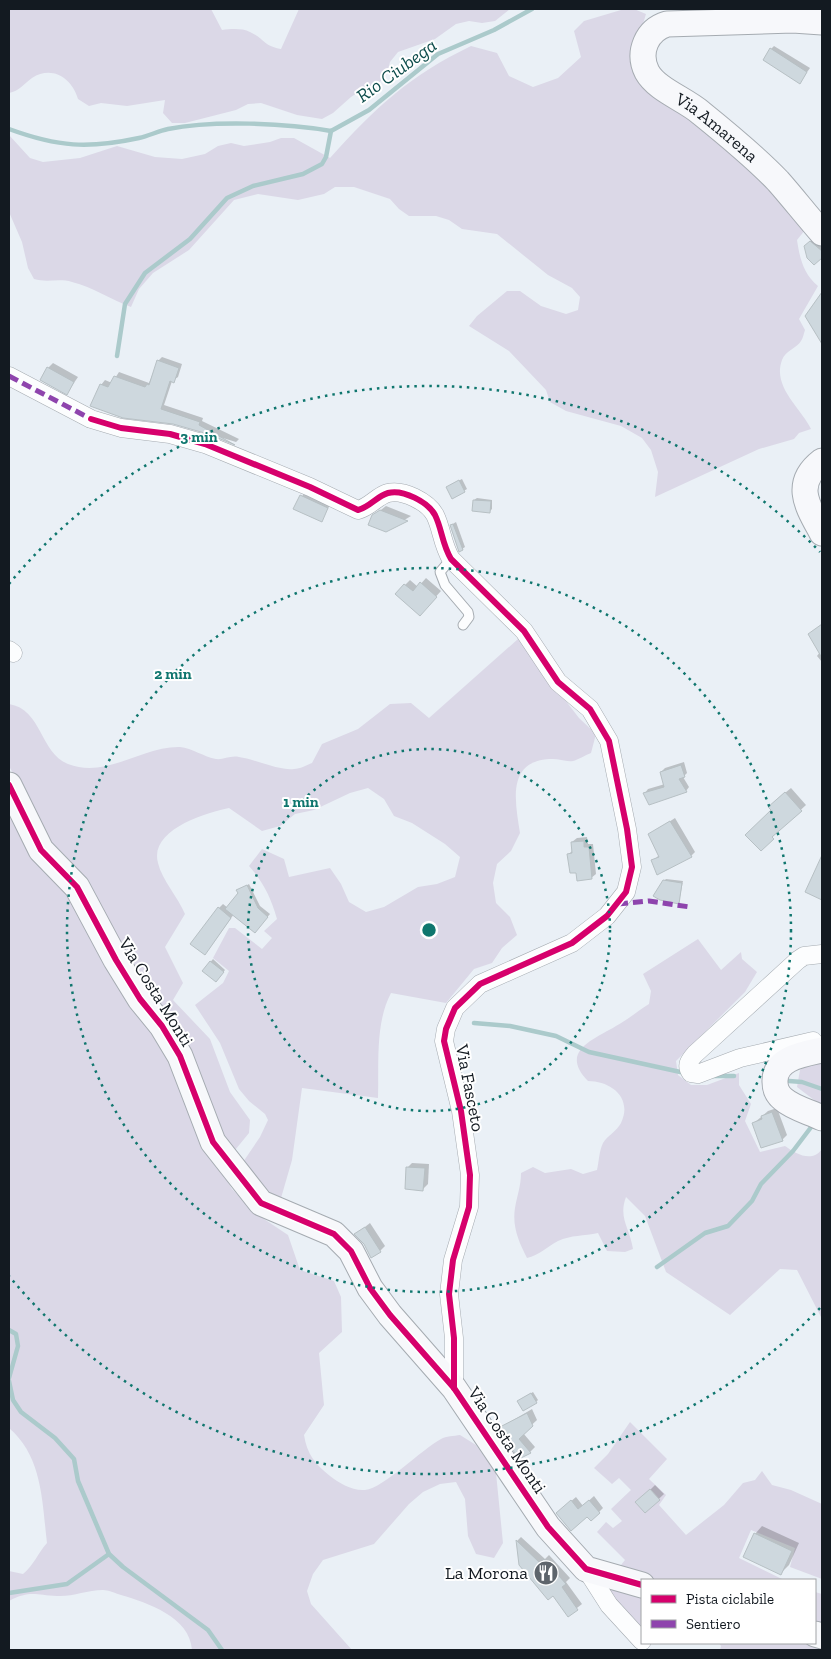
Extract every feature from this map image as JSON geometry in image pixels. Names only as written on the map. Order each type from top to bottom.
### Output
[{"type":"street","name":"Via Amarena","points":[[822,22],[793,20],[667,24],[651,32],[642,58],[648,74],[654,81],[700,111],[777,180],[822,233]]},
{"type":"street","points":[[9,376],[90,419],[121,428],[170,434],[205,444],[310,487],[358,510],[365,508],[385,494],[399,492],[407,494],[434,513],[444,546],[451,559]]},
{"type":"street","points":[[822,461],[811,472],[805,487],[808,506],[822,533]]},
{"type":"street","name":"Via Fasceto","points":[[451,559],[524,631],[558,682],[590,709],[609,741],[628,829],[631,876],[626,892],[618,904],[572,943],[480,984],[454,1008],[446,1029],[444,1041],[461,1111],[470,1175],[469,1207],[453,1260],[449,1294],[454,1338],[454,1388]]},
{"type":"street","name":"Via Costa Monti","points":[[9,785],[41,850],[77,887],[140,999],[162,1026],[180,1056],[213,1142],[261,1203],[334,1234],[352,1251],[370,1288],[454,1388],[548,1527],[586,1569]]},
{"type":"street","points":[[822,954],[804,956],[798,960],[695,1054],[688,1062],[688,1068],[691,1073],[703,1073],[740,1058],[822,1040]]},
{"type":"street","points":[[822,1050],[804,1054],[782,1064],[776,1073],[775,1082],[779,1095],[788,1103],[822,1118]]},
{"type":"street","points":[[586,1569],[641,1585]]},
{"type":"street","points":[[586,1569],[609,1605],[641,1640]]},
{"type":"lane","points":[[451,559],[440,572],[446,586],[468,612],[470,617],[463,625]]},
{"type":"shaded area","points":[[9,9],[211,9],[222,30],[236,29],[247,31],[267,44],[281,49],[299,9],[510,9],[495,21],[482,23],[469,21],[456,24],[435,39],[398,52],[390,62],[387,74],[378,84],[366,87],[333,113],[322,119],[297,115],[261,103],[248,104],[236,110],[185,123],[172,123],[163,113],[165,100],[127,106],[101,103],[89,106],[78,99],[71,85],[66,80],[54,73],[39,74],[19,89],[9,93]]},
{"type":"shaded area","points":[[634,9],[646,14],[631,49],[763,179],[805,230],[797,240],[799,253],[806,271],[818,286],[799,319],[805,330],[802,338],[784,357],[780,370],[784,388],[811,429],[799,433],[794,439],[759,449],[655,497],[658,472],[651,450],[642,438],[621,426],[566,411],[550,402],[546,390],[509,351],[469,326],[477,316],[507,291],[520,291],[541,306],[566,314],[578,310],[580,297],[572,288],[548,275],[497,234],[462,229],[449,220],[436,216],[409,216],[390,199],[354,187],[335,187],[324,194],[298,200],[258,194],[234,200],[189,250],[153,273],[139,289],[131,307],[80,284],[58,280],[44,281],[34,279],[28,268],[22,242],[9,212],[9,135],[30,158],[43,162],[80,158],[117,146],[155,157],[182,159],[205,154],[218,146],[231,143],[244,146],[270,142],[281,138],[294,138],[330,158],[394,94],[429,69],[471,46],[497,53],[509,76],[533,87],[558,78],[581,57],[574,31],[584,21],[621,10]]},
{"type":"shaded area","points":[[518,639],[579,718],[596,734],[591,753],[573,761],[553,759],[538,761],[527,766],[517,784],[516,808],[520,833],[511,851],[497,864],[493,883],[496,903],[510,917],[517,935],[502,948],[492,963],[474,969],[446,1003],[391,993],[382,1017],[380,1030],[378,1098],[302,1088],[292,1160],[279,1205],[241,1165],[260,1137],[268,1120],[265,1114],[249,1101],[239,1089],[220,1043],[195,1005],[223,983],[229,971],[213,958],[229,928],[235,928],[262,949],[272,938],[264,931],[277,919],[275,911],[263,885],[249,866],[262,849],[284,859],[289,877],[330,868],[341,884],[349,902],[366,912],[384,907],[418,887],[437,884],[455,877],[460,857],[445,844],[412,823],[394,816],[384,799],[368,788],[350,793],[314,810],[295,814],[280,826],[262,831],[229,808],[219,810],[181,825],[170,832],[162,841],[157,851],[158,863],[163,876],[185,914],[165,947],[183,983],[173,1000],[210,1039],[230,1092],[250,1120],[249,1133],[231,1155],[44,841],[26,798],[9,766],[9,704],[20,708],[28,714],[35,722],[52,751],[59,758],[68,764],[82,768],[97,768],[111,765],[152,751],[180,747],[216,759],[230,757],[245,758],[282,768],[296,769],[312,763],[322,744],[358,729],[390,704],[411,703],[429,718]]},
{"type":"shaded area","points":[[9,813],[32,858],[71,895],[159,1030],[206,1145],[232,1189],[258,1215],[288,1235],[300,1270],[334,1281],[341,1297],[342,1332],[319,1353],[324,1405],[304,1435],[312,1458],[325,1472],[337,1481],[351,1488],[365,1490],[382,1483],[441,1439],[460,1435],[476,1445],[496,1473],[503,1543],[494,1558],[476,1554],[468,1536],[465,1499],[456,1482],[440,1484],[423,1492],[409,1504],[374,1544],[323,1560],[313,1574],[307,1591],[311,1604],[352,1650],[192,1650],[184,1629],[166,1613],[143,1602],[105,1590],[63,1596],[28,1594],[9,1601],[9,1571],[23,1574],[47,1543],[42,1497],[35,1467],[29,1453],[9,1428]]},
{"type":"shaded area","points":[[698,939],[721,970],[741,952],[742,959],[757,972],[745,992],[676,1061],[678,1075],[691,1085],[707,1085],[739,1073],[739,1085],[751,1104],[745,1121],[760,1152],[785,1146],[804,1156],[814,1156],[822,1149],[822,1319],[797,1270],[780,1269],[730,1315],[666,1272],[645,1216],[626,1197],[623,1211],[633,1249],[625,1252],[607,1251],[598,1233],[563,1239],[527,1258],[517,1234],[514,1215],[521,1173],[533,1167],[545,1173],[571,1169],[583,1174],[597,1170],[603,1143],[621,1123],[624,1114],[622,1099],[618,1093],[605,1084],[588,1081],[580,1071],[577,1062],[578,1054],[589,1042],[649,1004],[651,991],[643,974]]},
{"type":"shaded area","points":[[822,1063],[822,1106],[797,1087],[800,1070],[808,1065]]},
{"type":"shaded area","points":[[630,1422],[667,1459],[649,1479],[666,1495],[659,1505],[686,1535],[724,1505],[743,1483],[755,1480],[762,1471],[772,1485],[791,1490],[822,1504],[822,1579],[790,1567],[795,1548],[751,1530],[739,1558],[782,1579],[642,1579],[617,1570],[625,1560],[597,1532],[606,1522],[613,1528],[622,1521],[611,1509],[631,1490],[619,1478],[612,1484],[594,1468],[608,1454]]},
{"type":"shaded area","points":[[603,1578],[641,1590],[641,1631],[619,1608]]},
{"type":"shaded area","points":[[816,1592],[822,1594],[822,1630],[816,1628]]},
{"type":"shaded area","points":[[816,1642],[822,1642],[822,1650],[720,1650],[720,1644],[816,1644]]},
{"type":"building","points":[[770,48],[807,72],[800,84],[763,60]]},
{"type":"building","points":[[810,241],[822,251],[822,258],[814,265],[807,258],[804,246]]},
{"type":"building","points":[[822,292],[822,344],[805,316]]},
{"type":"building","points":[[157,360],[179,368],[174,383],[170,381],[161,409],[200,422],[199,425],[235,445],[208,434],[173,424],[123,418],[90,406],[100,384],[108,387],[114,376],[145,387],[147,384],[149,385]]},
{"type":"building","points":[[47,367],[74,382],[67,395],[40,380]]},
{"type":"building","points":[[459,480],[465,492],[452,499],[446,487]]},
{"type":"building","points":[[300,495],[328,508],[322,522],[293,509]]},
{"type":"building","points":[[473,500],[491,501],[490,513],[472,511]]},
{"type":"building","points":[[380,510],[408,521],[386,532],[368,525],[372,515]]},
{"type":"building","points":[[453,524],[463,550],[459,552],[450,525]]},
{"type":"building","points":[[420,582],[437,597],[420,616],[395,594],[404,584],[413,591]]},
{"type":"building","points":[[822,624],[822,658],[808,634]]},
{"type":"building","points":[[681,765],[685,777],[679,779],[687,792],[649,805],[643,793],[664,787],[660,772]]},
{"type":"building","points":[[785,792],[802,811],[772,837],[774,839],[761,851],[745,835],[771,810],[768,807]]},
{"type":"building","points":[[670,821],[692,857],[657,875],[651,860],[659,857],[648,834]]},
{"type":"building","points":[[584,841],[584,847],[589,847],[592,879],[577,881],[576,873],[570,873],[567,854],[572,853],[571,842]]},
{"type":"building","points":[[822,855],[822,900],[805,892]]},
{"type":"building","points":[[663,880],[682,883],[679,904],[660,900],[653,896]]},
{"type":"building","points":[[247,885],[258,908],[268,917],[255,933],[225,909],[238,893],[236,890]]},
{"type":"building","points":[[218,907],[231,918],[205,955],[190,944]]},
{"type":"building","points":[[210,961],[224,972],[216,982],[202,971]]},
{"type":"building","points":[[772,1112],[783,1141],[761,1148],[752,1123],[762,1119],[761,1116]]},
{"type":"building","points":[[406,1167],[425,1168],[423,1191],[405,1189]]},
{"type":"building","points":[[365,1227],[381,1252],[371,1258],[364,1244],[354,1234]]},
{"type":"building","points":[[531,1393],[537,1403],[523,1411],[517,1401]]},
{"type":"building","points":[[527,1413],[533,1426],[519,1439],[531,1453],[519,1459],[498,1428]]},
{"type":"building","points":[[650,1489],[660,1500],[645,1513],[635,1502]]},
{"type":"building","points":[[571,1500],[578,1509],[589,1500],[600,1513],[591,1521],[587,1517],[571,1531],[556,1513]]},
{"type":"building","points":[[754,1533],[792,1551],[781,1575],[743,1557]]},
{"type":"building","points":[[516,1540],[540,1563],[544,1559],[566,1584],[562,1587],[578,1610],[568,1617],[553,1596],[548,1600],[519,1565]]},
{"type":"waterway","name":"Rio Ciubega","points":[[331,131],[369,110],[438,54],[494,30],[532,9]]},
{"type":"waterway","points":[[9,129],[43,140],[88,145],[121,142],[168,129],[206,124],[272,124],[331,131]]},
{"type":"waterway","points":[[117,356],[125,304],[145,273],[190,239],[227,198],[253,186],[303,174],[322,164],[326,157],[331,131]]},
{"type":"waterway","points":[[474,1023],[510,1026],[556,1036],[589,1052],[685,1073]]},
{"type":"waterway","points":[[712,1076],[734,1076]]},
{"type":"waterway","points":[[789,1081],[802,1082],[822,1089]]},
{"type":"waterway","points":[[657,1267],[705,1233],[728,1226],[752,1201],[761,1184],[793,1151],[815,1122]]},
{"type":"waterway","points":[[9,1330],[16,1334],[18,1346],[9,1378]]},
{"type":"waterway","points":[[9,1381],[13,1400],[21,1412],[55,1438],[74,1459],[78,1481],[109,1554],[123,1567],[208,1630],[222,1650]]},
{"type":"waterway","points":[[9,1593],[67,1584],[109,1554]]},
{"type":"marked path","points":[[9,376],[91,419]]},
{"type":"marked path","points":[[618,904],[649,901],[690,907]]},
{"type":"cycle path","points":[[91,419],[121,428],[170,434],[205,444],[310,487],[358,510],[366,507],[380,496],[394,492],[408,495],[421,501],[435,515],[451,559],[524,631],[558,682],[590,709],[609,741],[627,829],[632,867],[626,892],[607,916],[572,943],[480,984],[455,1008],[446,1029],[444,1041],[461,1111],[470,1175],[469,1207],[453,1260],[449,1294],[454,1338],[454,1388]]},
{"type":"cycle path","points":[[9,785],[41,850],[77,887],[116,960],[140,999],[162,1026],[180,1056],[213,1142],[261,1203],[334,1234],[351,1251],[370,1288],[390,1315],[454,1388],[548,1527],[586,1569],[641,1585]]},
{"type":"place","name":"La Morona","points":[[546,1573]]}]
